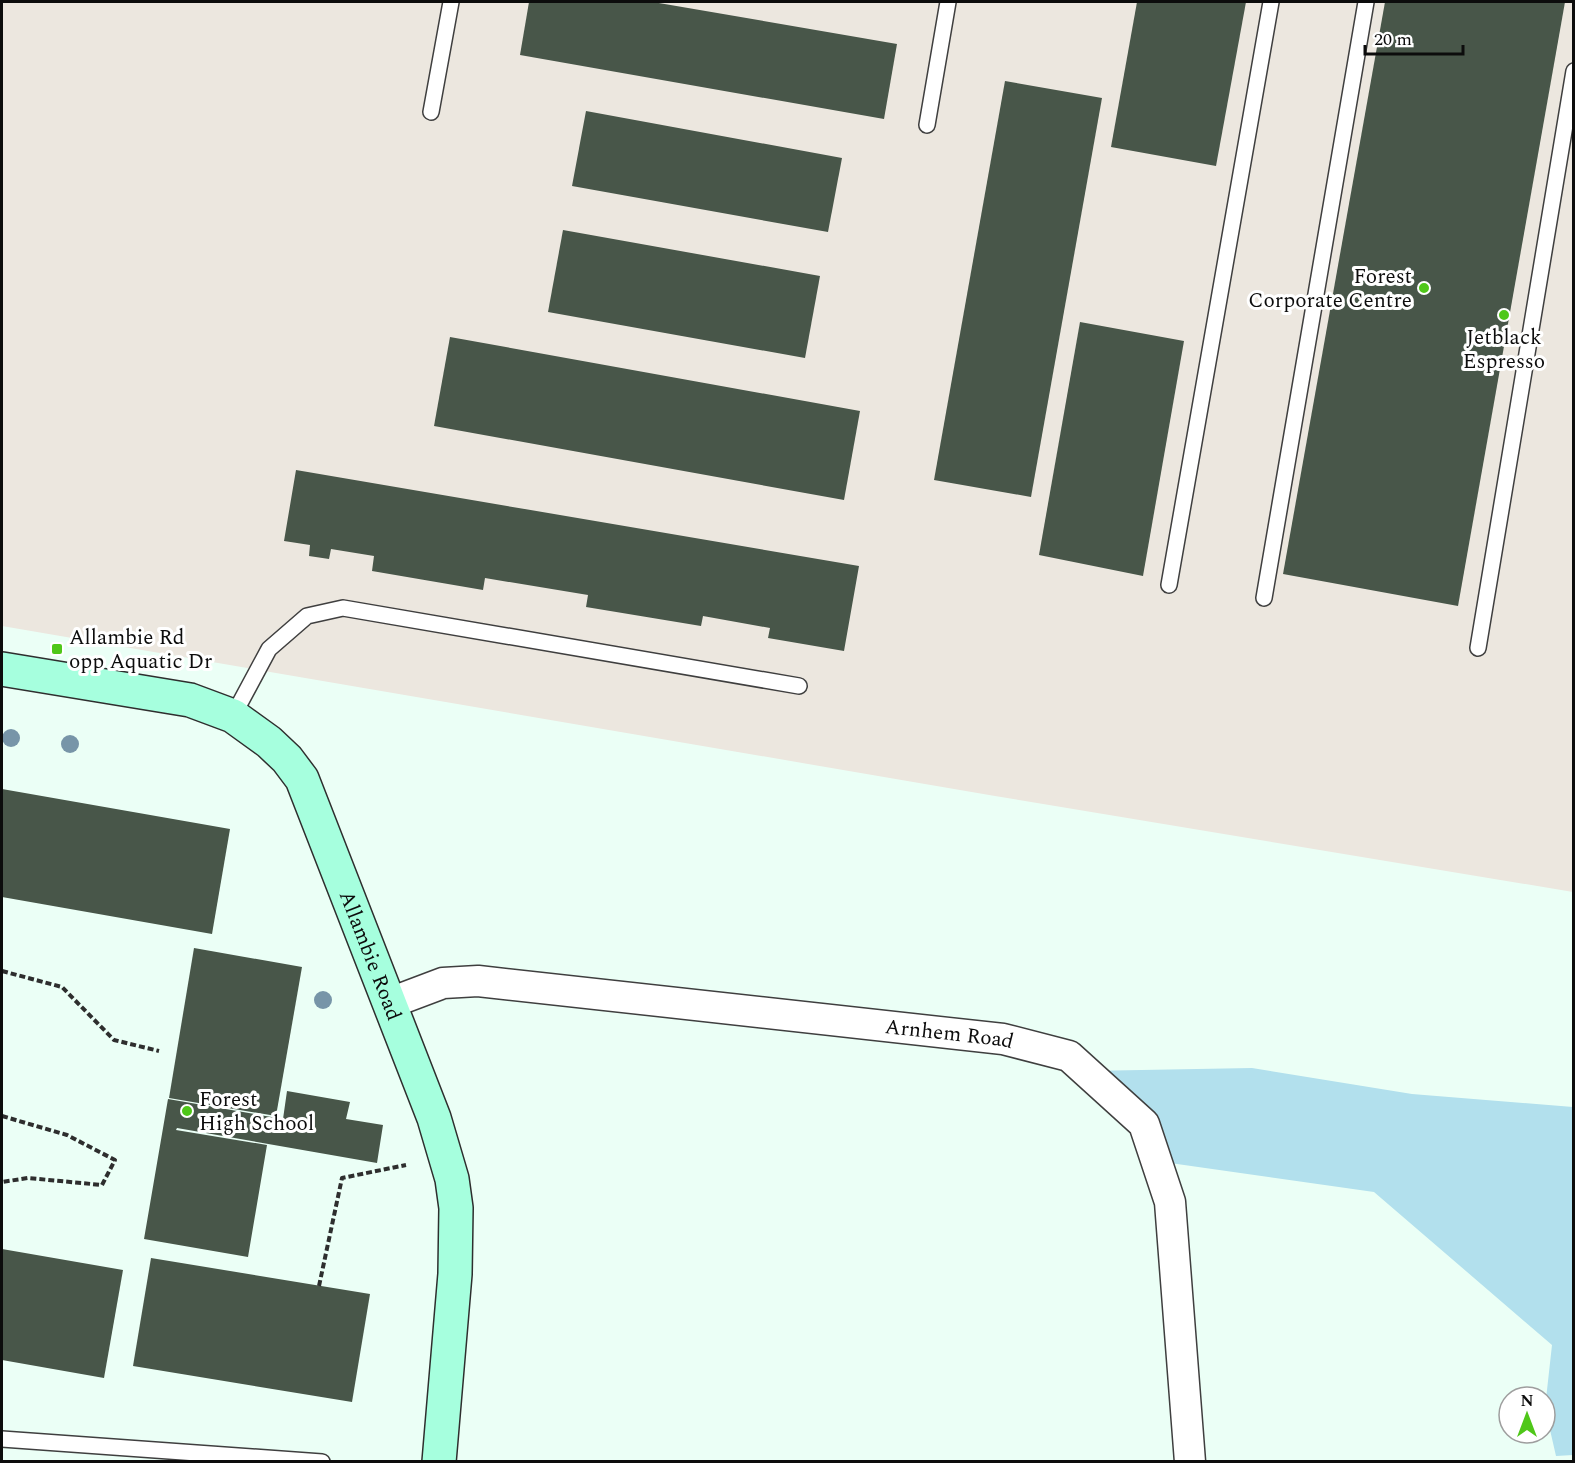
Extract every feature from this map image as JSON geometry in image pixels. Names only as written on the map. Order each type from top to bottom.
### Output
[{"type":"main road","name":"Allambie Road","points":[[2,669],[190,700],[233,716],[269,742],[287,759],[302,779],[390,1003],[443,1145],[452,1179],[456,1208],[453,1304],[439,1461]]},
{"type":"street","name":"Arnhem Road","points":[[390,1003],[443,983],[478,981],[1003,1039],[1069,1056],[1144,1124],[1170,1202],[1190,1461]]},
{"type":"lane","points":[[431,112],[451,2]]},
{"type":"lane","points":[[927,125],[948,2]]},
{"type":"lane","points":[[1169,585],[1271,2]]},
{"type":"lane","points":[[1264,598],[1366,2]]},
{"type":"lane","points":[[1478,648],[1574,71]]},
{"type":"lane","points":[[233,716],[269,649],[307,616],[343,608],[799,686]]},
{"type":"lane","points":[[2,1439],[321,1461]]},
{"type":"path","points":[[2,971],[62,987],[114,1040],[159,1051]]},
{"type":"path","points":[[2,1116],[67,1135],[115,1160],[102,1185],[28,1178],[2,1182]]},
{"type":"path","points":[[318,1286],[342,1178],[406,1165]]},
{"type":"shaded area","points":[[2,2],[1573,2],[1573,892],[995,796],[2,626]]},
{"type":"shaded area","points":[[1252,1068],[1412,1094],[1573,1107],[1573,1455],[1556,1456],[1553,1445],[1557,1445],[1557,1385],[1548,1385],[1552,1345],[1374,1192],[1156,1161],[1086,1071]]},
{"type":"building","points":[[529,2],[653,2],[897,44],[884,119],[520,55]]},
{"type":"building","points":[[1137,2],[1246,2],[1216,166],[1111,147]]},
{"type":"building","name":"Forest Corporate Centre","points":[[1385,2],[1565,2],[1458,606],[1283,574]]},
{"type":"building","points":[[1005,81],[1102,98],[1031,497],[934,480]]},
{"type":"building","points":[[586,111],[842,158],[828,232],[572,186]]},
{"type":"building","points":[[563,230],[820,276],[805,358],[548,312]]},
{"type":"building","points":[[1080,322],[1184,341],[1143,576],[1039,555]]},
{"type":"building","points":[[450,337],[860,411],[844,500],[434,426]]},
{"type":"building","points":[[296,470],[859,566],[844,651],[768,638],[770,628],[703,616],[701,626],[586,607],[588,595],[485,578],[483,590],[372,571],[374,556],[331,549],[329,559],[309,556],[310,545],[284,541]]},
{"type":"building","points":[[2,789],[230,829],[212,934],[2,897]]},
{"type":"building","points":[[194,948],[302,967],[276,1116],[169,1098]]},
{"type":"building","points":[[287,1091],[350,1102],[346,1119],[383,1125],[377,1163],[177,1128],[176,1130],[267,1145],[248,1257],[144,1239],[168,1099],[283,1119]]},
{"type":"building","points":[[2,1249],[123,1270],[104,1378],[2,1360]]},
{"type":"building","points":[[151,1258],[370,1294],[352,1402],[133,1366]]},
{"type":"place","name":"Forest Corporate Centre","points":[[1424,288]]},
{"type":"place","name":"Jetblack Espresso","points":[[1504,315]]},
{"type":"place","name":"Allambie Rd opp Aquatic Dr","points":[[57,649]]},
{"type":"place","name":"Forest High School","points":[[187,1111]]}]
